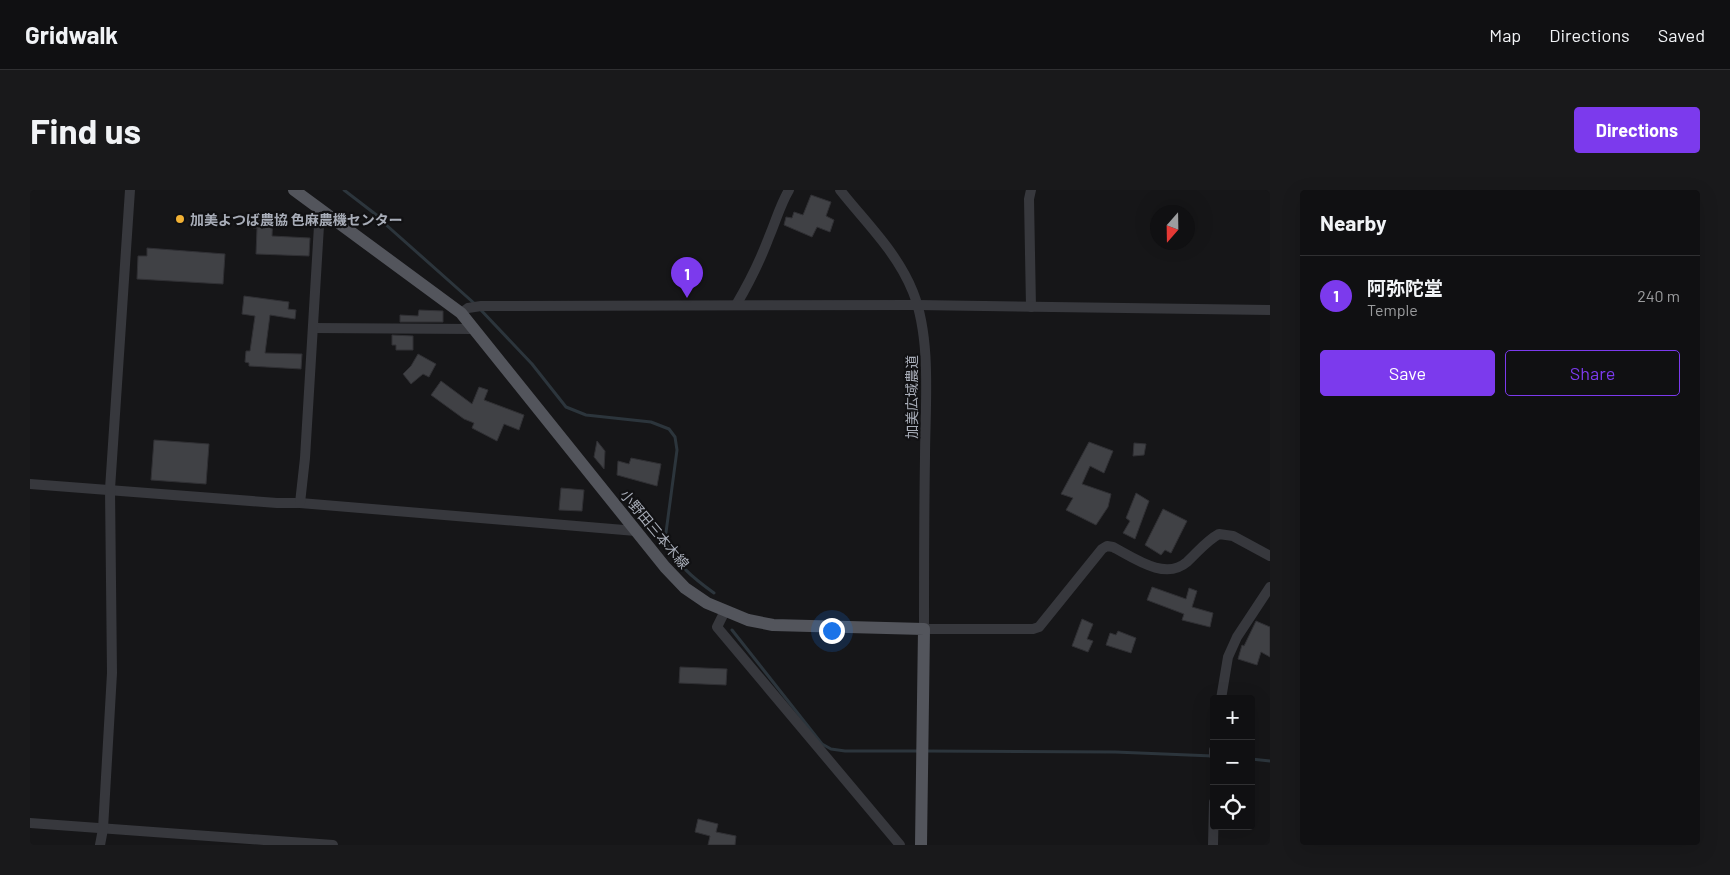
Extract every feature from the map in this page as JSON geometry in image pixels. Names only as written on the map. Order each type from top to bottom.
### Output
[{"type":"main road","name":"小野田三本木線","points":[[294,190],[461,313],[665,567],[685,588],[707,603],[725,611],[748,620],[773,625],[924,629]]},
{"type":"main road","points":[[921,845],[924,629]]},
{"type":"street","points":[[100,845],[103,828],[112,672],[110,489],[130,190]]},
{"type":"street","points":[[736,305],[750,282],[781,204],[789,190]]},
{"type":"street","name":"加美広域農道","points":[[840,190],[886,244],[903,270],[918,305],[922,324],[926,368],[924,629]]},
{"type":"street","points":[[1031,190],[1029,199],[1031,307]]},
{"type":"street","points":[[300,503],[320,209]]},
{"type":"street","points":[[461,313],[468,308],[481,306],[736,305],[918,305],[1270,310]]},
{"type":"street","points":[[313,328],[474,329]]},
{"type":"street","points":[[30,484],[300,503],[636,531]]},
{"type":"street","points":[[924,629],[1033,629],[1039,627],[1106,546],[1113,547],[1162,570],[1181,566],[1208,540],[1219,534],[1233,536],[1270,556]]},
{"type":"street","points":[[1222,695],[1228,657],[1237,637],[1270,587]]},
{"type":"street","points":[[725,611],[717,627],[900,845]]},
{"type":"street","points":[[30,823],[333,845]]},
{"type":"street","points":[[1213,830],[1213,845]]},
{"type":"building","points":[[811,195],[831,202],[826,216],[834,220],[830,232],[817,227],[812,237],[784,225],[786,217],[792,218],[794,212],[803,215]]},
{"type":"building","points":[[253,213],[273,214],[272,236],[310,238],[309,256],[256,254],[257,228],[253,228]]},
{"type":"building","points":[[147,248],[225,254],[223,284],[137,279],[138,256],[147,256]]},
{"type":"building","points":[[244,296],[289,302],[288,309],[296,310],[295,319],[270,315],[265,353],[302,354],[301,369],[249,366],[249,363],[245,362],[246,351],[250,351],[255,316],[242,314]]},
{"type":"building","points":[[419,310],[443,311],[443,322],[400,322],[400,315],[418,316]]},
{"type":"building","points":[[392,335],[413,336],[413,350],[396,350],[396,345],[392,345]]},
{"type":"building","points":[[418,354],[436,364],[429,377],[423,374],[411,384],[403,374],[411,366]]},
{"type":"building","points":[[441,381],[472,404],[479,387],[488,390],[484,400],[524,415],[519,430],[504,424],[497,441],[472,428],[474,423],[464,419],[431,395]]},
{"type":"building","points":[[154,440],[209,444],[206,484],[151,480]]},
{"type":"building","points":[[597,441],[605,451],[604,469],[594,457]]},
{"type":"building","points":[[1089,442],[1113,451],[1104,473],[1090,466],[1082,484],[1111,494],[1108,507],[1096,525],[1066,510],[1073,498],[1061,494]]},
{"type":"building","points":[[1134,443],[1146,444],[1144,455],[1133,456]]},
{"type":"building","points":[[631,458],[661,464],[657,486],[617,475],[618,461],[629,464]]},
{"type":"building","points":[[561,488],[584,490],[582,511],[559,510]]},
{"type":"building","points":[[1136,493],[1149,501],[1135,539],[1123,533],[1130,521],[1126,518]]},
{"type":"building","points":[[1163,509],[1187,521],[1171,553],[1165,550],[1161,555],[1145,545]]},
{"type":"building","points":[[1152,587],[1186,599],[1189,588],[1197,591],[1192,607],[1213,613],[1210,627],[1182,620],[1184,614],[1147,600]]},
{"type":"building","points":[[1082,619],[1093,624],[1087,639],[1093,641],[1088,652],[1072,646]]},
{"type":"building","points":[[1256,621],[1270,627],[1270,657],[1261,652],[1257,665],[1238,659],[1242,645],[1244,646]]},
{"type":"building","points":[[1118,631],[1136,638],[1131,653],[1106,645],[1110,633],[1116,635]]},
{"type":"building","points":[[680,667],[727,669],[726,685],[679,683]]},
{"type":"building","points":[[698,819],[718,824],[716,832],[736,836],[735,845],[708,845],[710,836],[695,832]]},
{"type":"waterway","points":[[344,190],[383,220],[384,223],[475,304]]},
{"type":"waterway","points":[[479,308],[532,364],[566,407],[586,415],[651,422],[669,429],[675,437],[677,450],[665,540],[669,549],[686,570],[714,593]]},
{"type":"waterway","points":[[732,630],[822,744],[831,749],[845,751],[918,751]]},
{"type":"waterway","points":[[924,751],[1115,752],[1210,756]]},
{"type":"waterway","points":[[1255,759],[1270,761]]},
{"type":"place","name":"加美よつば農協 色麻農機センター","points":[[180,219]]},
{"type":"place","name":"阿弥陀堂","points":[[687,298]]}]
